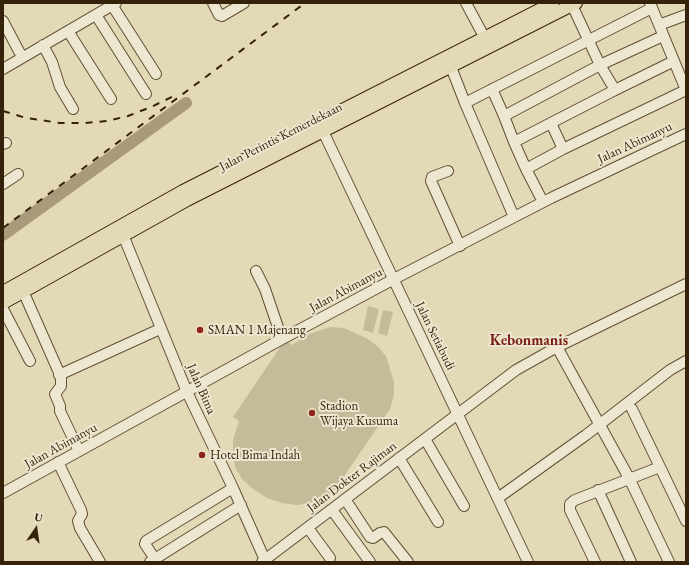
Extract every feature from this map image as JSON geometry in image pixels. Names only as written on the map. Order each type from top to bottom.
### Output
[{"type":"main road","name":"Jalan Perintis Kemerdekaan","points":[[321,127],[451,67],[553,3]]},
{"type":"main road","name":"Jalan Perintis Kemerdekaan","points":[[3,292],[121,231],[188,200],[321,127],[487,43],[574,4]]},
{"type":"main road","name":"Jalan Perintis Kemerdekaan","points":[[3,303],[121,231]]},
{"type":"street","points":[[213,3],[219,15],[222,16],[244,3]]},
{"type":"street","points":[[466,3],[487,43]]},
{"type":"street","points":[[3,69],[68,31],[98,10],[114,4],[156,74]]},
{"type":"street","points":[[574,4],[588,41],[615,90]]},
{"type":"street","points":[[465,103],[588,41],[651,6],[686,90],[526,168]]},
{"type":"street","points":[[98,10],[146,94]]},
{"type":"street","points":[[659,26],[686,15]]},
{"type":"street","points":[[3,21],[22,57]]},
{"type":"street","points":[[68,31],[110,99]]},
{"type":"street","points":[[504,116],[600,65],[663,36]]},
{"type":"street","points":[[43,45],[52,62],[60,87],[73,109]]},
{"type":"street","points":[[514,142],[674,61]]},
{"type":"street","points":[[451,67],[514,217]]},
{"type":"street","points":[[492,89],[514,142],[543,202]]},
{"type":"street","points":[[551,123],[563,149]]},
{"type":"street","name":"Jalan Setiabudi","points":[[321,127],[528,562]]},
{"type":"street","name":"Jalan Abimanyu","points":[[3,493],[394,279],[543,202],[686,134]]},
{"type":"street","points":[[448,171],[432,177],[431,181],[460,246]]},
{"type":"street","points":[[3,184],[18,174]]},
{"type":"street","name":"Jalan Bima","points":[[121,231],[187,392],[241,505],[264,561]]},
{"type":"street","points":[[256,271],[265,289],[282,339]]},
{"type":"street","name":"Jalan Dokter Rajiman","points":[[264,561],[516,370],[557,347],[686,284]]},
{"type":"street","points":[[23,292],[61,374],[60,388],[55,394],[60,406],[60,411],[78,451]]},
{"type":"street","points":[[3,309],[30,361]]},
{"type":"street","points":[[61,374],[160,328]]},
{"type":"street","points":[[557,347],[600,424],[670,562]]},
{"type":"street","points":[[498,498],[600,424],[670,370],[686,361]]},
{"type":"street","points":[[632,408],[686,521]]},
{"type":"street","points":[[425,438],[464,506]]},
{"type":"street","points":[[398,458],[438,522]]},
{"type":"street","points":[[58,462],[81,510],[82,514],[78,522],[80,528],[100,562]]},
{"type":"street","points":[[594,562],[570,507],[572,502],[628,478],[660,467]]},
{"type":"street","points":[[233,488],[146,541],[145,544],[152,560],[241,505]]},
{"type":"street","points":[[598,490],[630,560],[619,562]]},
{"type":"street","points":[[345,499],[370,537],[373,538],[384,532],[408,562]]},
{"type":"street","points":[[332,510],[370,562]]},
{"type":"street","points":[[308,528],[330,558]]},
{"type":"shaded area","points":[[368,306],[379,309],[373,333],[363,330]]},
{"type":"shaded area","points":[[383,310],[393,312],[387,336],[378,333]]},
{"type":"shaded area","name":"Stadion Wijaya Kusuma","points":[[330,327],[344,328],[368,339],[386,356],[394,382],[394,394],[390,409],[336,488],[327,497],[311,503],[297,505],[282,503],[267,498],[253,489],[242,479],[235,467],[233,440],[239,421],[233,417],[285,340],[292,345],[309,334]]},
{"type":"waterway","points":[[3,235],[186,103]]},
{"type":"railway","points":[[3,228],[305,3]]},
{"type":"railway","points":[[3,111],[26,118],[60,123],[107,121],[128,116],[176,95]]},
{"type":"place","name":"SMAN 1 Majenang","points":[[200,330]]},
{"type":"place","name":"Stadion Wijaya Kusuma","points":[[312,413]]},
{"type":"place","name":"Hotel Bima Indah","points":[[202,455]]},
{"type":"district","name":"Kebonmanis","points":[[529,341]]}]
